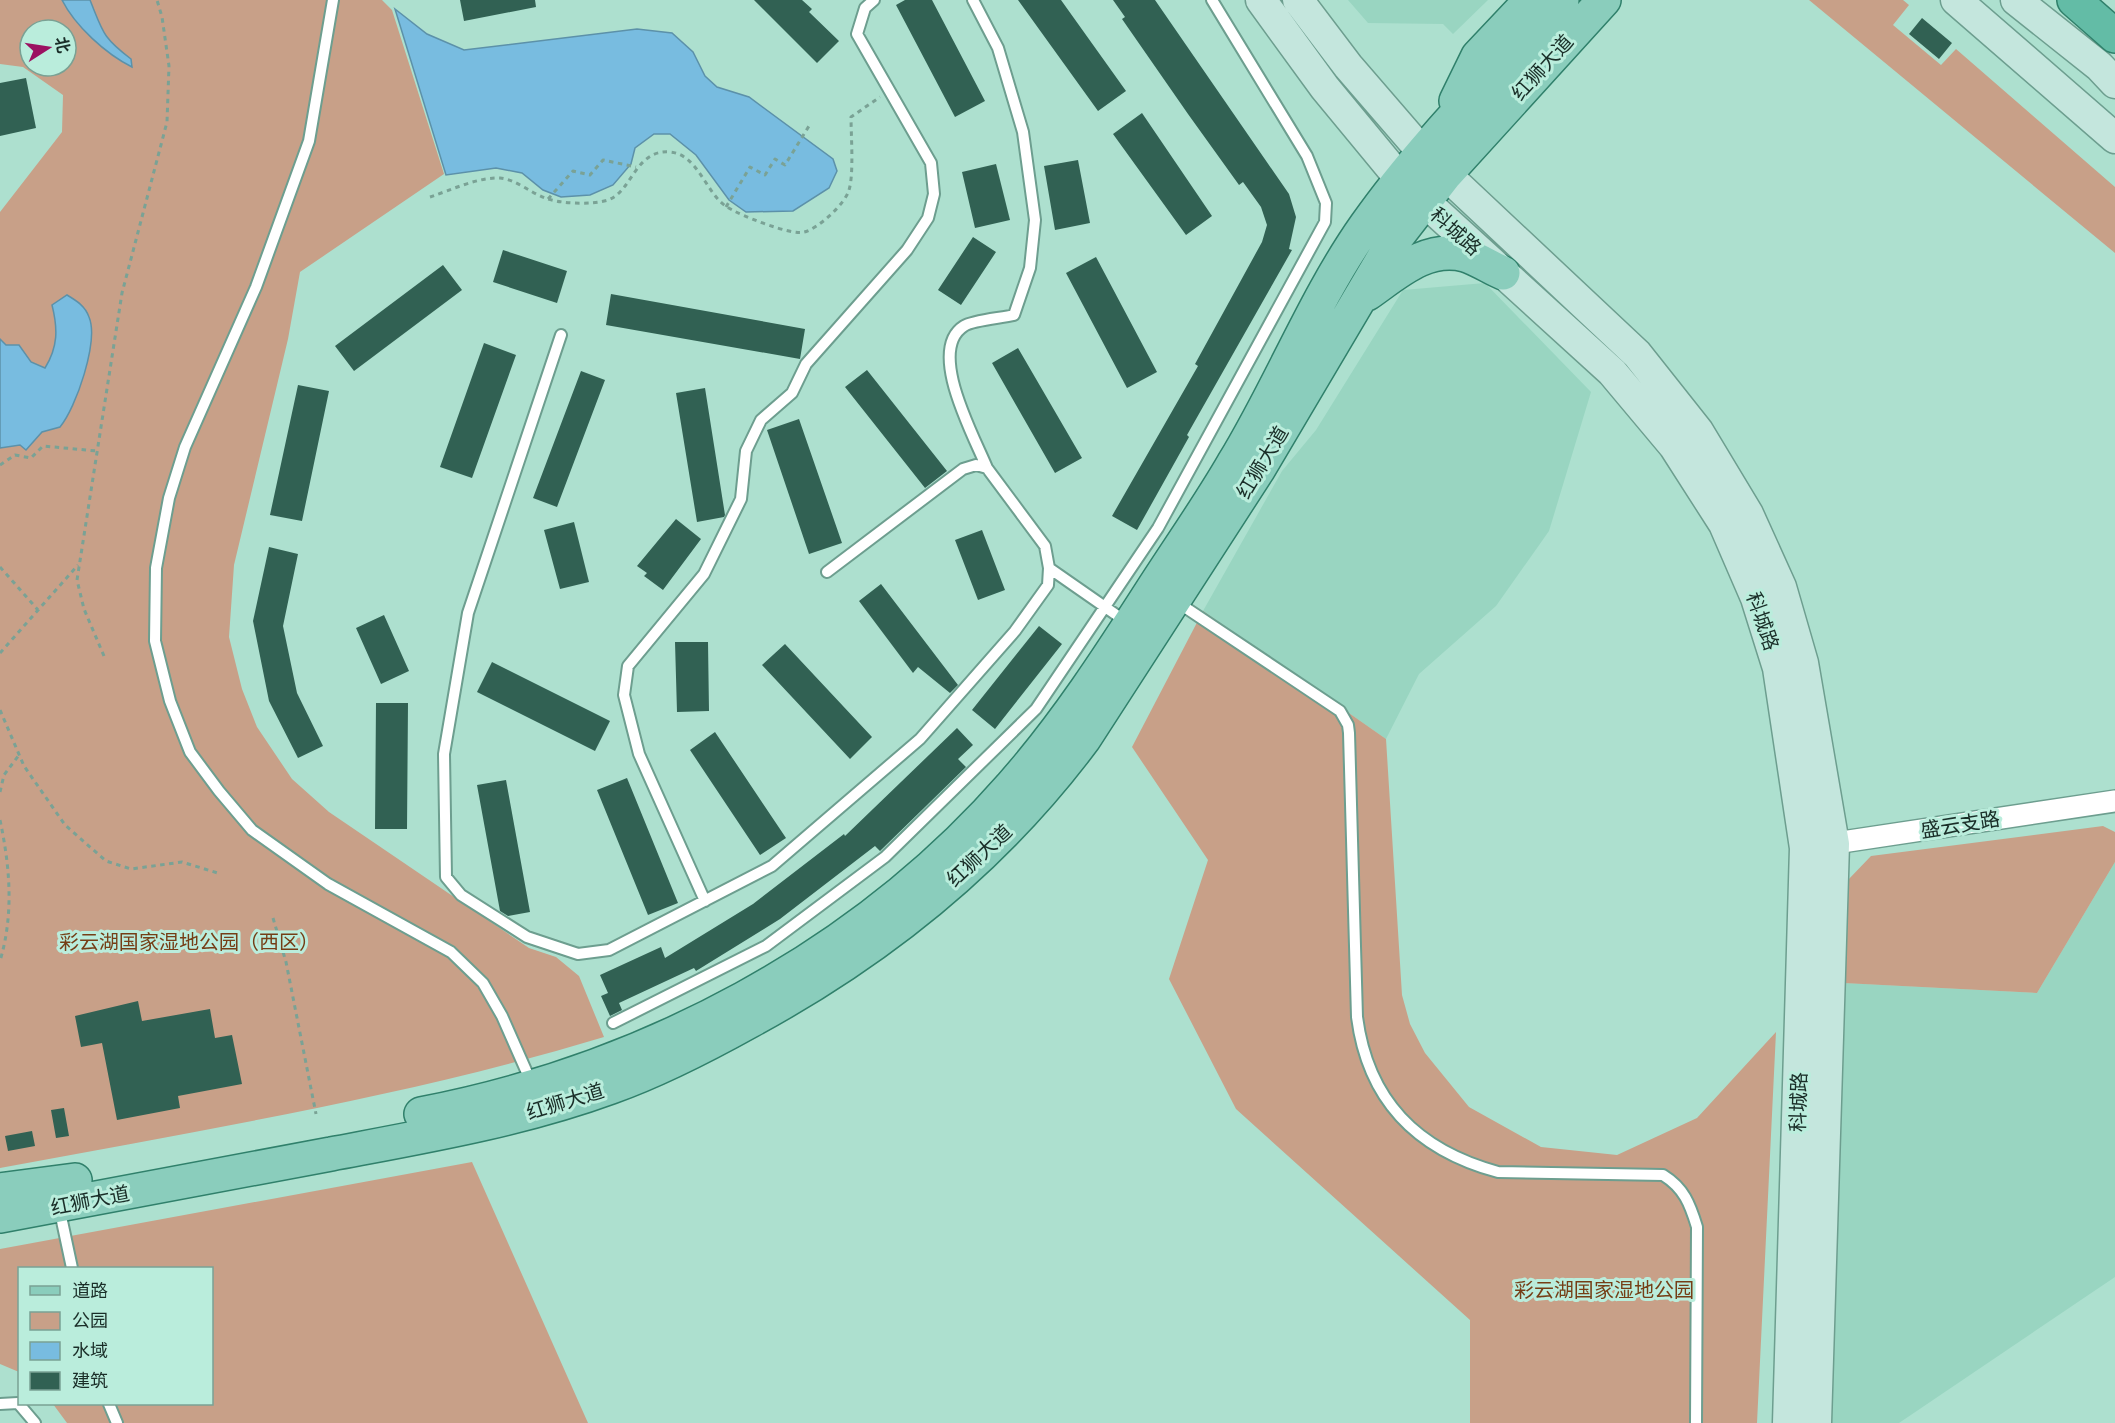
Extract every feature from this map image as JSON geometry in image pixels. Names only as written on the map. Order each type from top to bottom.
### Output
[{"type":"highway","points":[[2074,0],[2115,36]]},
{"type":"main road","name":"科城路","points":[[1261,0],[1324,88],[1412,190],[1612,372],[1674,446],[1724,524],[1756,598],[1778,668],[1820,846],[1788,1423]]},
{"type":"main road","name":"科城路","points":[[1298,0],[1348,66],[1444,154],[1637,354],[1698,431],[1748,514],[1781,587],[1803,663],[1820,846],[1816,1423]]},
{"type":"main road","points":[[1444,154],[1478,56],[1531,0]]},
{"type":"main road","name":"红狮大道","points":[[0,1216],[67,1193],[533,1088],[642,1048],[720,1011],[798,966],[867,918],[942,856],[1011,787],[1062,722],[1118,615],[1235,462],[1329,282],[1366,225],[1412,190],[1444,154],[1562,0]]},
{"type":"main road","name":"红狮大道","points":[[1444,154],[1604,0]]},
{"type":"main road","points":[[1444,154],[1531,104],[1624,0]]},
{"type":"main road","points":[[1956,0],[2115,138]]},
{"type":"main road","points":[[2016,0],[2100,66],[2115,83]]},
{"type":"main road","name":"红狮大道","points":[[0,1192],[67,1193],[473,1126],[539,1110],[613,1087],[648,1072],[750,1021],[832,974],[886,938],[971,864],[1029,808],[1084,739],[1258,470],[1354,304],[1393,242],[1412,190]]},
{"type":"main road","points":[[1354,304],[1408,265],[1426,256],[1444,253],[1465,255],[1503,273]]},
{"type":"street","name":"盛云支路","points":[[1820,846],[2115,801]]},
{"type":"lane","points":[[333,0],[309,141],[256,287],[185,447],[169,498],[156,568],[155,641],[170,701],[190,752],[219,791],[252,830],[328,884],[451,952],[483,982],[502,1016],[533,1088]]},
{"type":"lane","points":[[705,901],[639,754],[624,695],[628,666],[704,574],[741,499],[746,451],[761,420],[792,393],[806,364],[907,250],[928,218],[934,194],[931,163],[857,34],[865,8],[874,0]]},
{"type":"lane","points":[[561,335],[468,613],[444,754],[446,878],[461,895],[527,937],[578,954],[609,950],[772,866],[920,739],[1015,631],[1048,585],[1049,568],[1046,546],[987,468],[948,364],[949,343],[964,325],[1014,315],[1030,268],[1035,220],[1023,132],[998,48],[973,0]]},
{"type":"lane","points":[[613,1023],[766,946],[885,858],[1036,709],[1118,615],[1158,528],[1326,222],[1326,202],[1321,185],[1307,156],[1212,0]]},
{"type":"lane","points":[[827,572],[963,469],[976,465],[987,468]]},
{"type":"lane","points":[[1049,568],[1118,615]]},
{"type":"lane","points":[[1174,600],[1340,711],[1345,718],[1349,733],[1357,1017],[1360,1043],[1369,1070],[1383,1095],[1400,1118],[1422,1138],[1472,1165],[1498,1172],[1663,1175],[1677,1184],[1689,1201],[1697,1227],[1696,1423]]},
{"type":"lane","points":[[67,1193],[72,1267]]},
{"type":"lane","points":[[0,1404],[18,1403]]},
{"type":"lane","points":[[20,1405],[35,1423]]},
{"type":"lane","points":[[109,1405],[117,1423]]},
{"type":"path","points":[[104,656],[84,609],[77,580],[122,293],[167,122],[169,66],[162,17],[157,0]]},
{"type":"path","points":[[430,197],[485,179],[502,178],[548,199],[581,202],[610,199],[622,189],[636,167],[656,153],[673,152],[684,157],[726,207],[770,225],[802,233],[818,226],[833,212],[849,190],[851,117],[888,91]]},
{"type":"path","points":[[726,207],[750,166],[765,176],[775,159],[785,165],[809,126]]},
{"type":"path","points":[[548,199],[573,171],[590,175],[603,160],[636,167]]},
{"type":"path","points":[[0,465],[15,455],[31,458],[43,446],[97,451]]},
{"type":"path","points":[[0,653],[79,564]]},
{"type":"path","points":[[0,567],[38,610]]},
{"type":"path","points":[[0,710],[24,766],[65,825],[106,861],[131,869],[182,862],[221,874]]},
{"type":"path","points":[[0,792],[4,775],[19,755]]},
{"type":"path","points":[[0,820],[8,861],[10,898],[0,961]]},
{"type":"path","points":[[273,918],[286,962],[316,1114]]},
{"type":"shaded area","points":[[1348,0],[1488,0],[1453,34],[1443,24],[1368,23]]},
{"type":"shaded area","points":[[1485,283],[1591,392],[1549,531],[1496,606],[1419,674],[1386,739],[1203,611],[1282,471],[1316,430],[1403,290]]},
{"type":"shaded area","points":[[2115,862],[2115,1277],[1899,1423],[1827,1423],[1843,983],[2037,993]]},
{"type":"green space","name":"彩云湖国家湿地公园（西区）","points":[[0,0],[382,0],[392,10],[444,174],[300,272],[288,339],[234,565],[229,637],[242,689],[257,727],[292,779],[329,812],[529,948],[556,957],[579,976],[604,1037],[379,1095],[228,1126],[0,1168],[0,212],[62,132],[63,95],[39,78],[78,78],[78,18],[18,18],[18,66],[0,64]]},
{"type":"green space","points":[[1809,0],[1903,0],[1909,5],[1893,25],[1941,65],[1956,49],[2115,187],[2115,253]]},
{"type":"green space","name":"彩云湖国家湿地公园","points":[[1203,611],[1386,739],[1402,995],[1410,1024],[1425,1053],[1469,1107],[1541,1147],[1617,1155],[1697,1118],[1776,1032],[1757,1423],[1470,1423],[1470,1320],[1236,1109],[1169,979],[1208,860],[1132,747]]},
{"type":"green space","points":[[2103,826],[2115,832],[2115,862],[2037,993],[1843,983],[1847,881],[1871,856]]},
{"type":"green space","points":[[472,1162],[588,1423],[67,1423],[54,1405],[213,1405],[213,1267],[18,1267],[18,1372],[0,1364],[0,1249]]},
{"type":"water","points":[[62,0],[90,0],[104,33],[131,59],[132,67],[112,55],[92,38],[78,23],[78,18],[74,18]]},
{"type":"water","points":[[395,9],[427,34],[464,50],[637,29],[672,33],[693,52],[705,76],[717,87],[749,97],[833,159],[837,171],[829,188],[793,211],[746,212],[729,200],[696,155],[670,134],[654,134],[635,148],[631,164],[613,185],[590,195],[561,197],[543,190],[522,173],[496,168],[446,175]]},
{"type":"water","points":[[67,295],[85,310],[91,328],[88,357],[73,405],[60,427],[42,432],[26,450],[20,445],[0,448],[0,339],[6,345],[19,345],[31,362],[45,368],[56,338],[52,305]]},
{"type":"building","points":[[460,0],[535,0],[536,7],[464,21]]},
{"type":"building","points":[[754,0],[802,0],[812,9],[809,12],[839,41],[817,63]]},
{"type":"building","points":[[905,0],[932,0],[985,101],[955,117],[896,5]]},
{"type":"building","points":[[1018,0],[1061,0],[1126,91],[1098,111]]},
{"type":"building","points":[[1113,0],[1155,0],[1289,194],[1296,217],[1289,249],[1292,250],[1187,435],[1189,437],[1137,530],[1112,516],[1198,366],[1195,364],[1262,242],[1267,225],[1261,207],[1243,182],[1239,185],[1188,114],[1122,19],[1125,17]]},
{"type":"building","points":[[1922,18],[1952,43],[1939,59],[1909,34]]},
{"type":"building","points":[[26,78],[36,128],[0,136],[0,83]]},
{"type":"building","points":[[1142,113],[1212,216],[1186,235],[1113,134]]},
{"type":"building","points":[[1078,160],[1090,223],[1055,230],[1044,166]]},
{"type":"building","points":[[996,164],[1010,220],[975,228],[962,172]]},
{"type":"building","points":[[973,237],[996,252],[961,305],[938,290]]},
{"type":"building","points":[[503,250],[567,271],[557,303],[493,282]]},
{"type":"building","points":[[1096,257],[1157,372],[1127,388],[1066,273]]},
{"type":"building","points":[[443,265],[462,290],[354,371],[335,346]]},
{"type":"building","points":[[611,294],[805,329],[800,359],[606,325]]},
{"type":"building","points":[[484,343],[516,355],[472,478],[440,467]]},
{"type":"building","points":[[1018,348],[1082,458],[1055,473],[992,363]]},
{"type":"building","points":[[867,370],[947,471],[925,488],[845,387]]},
{"type":"building","points":[[581,371],[605,380],[557,507],[533,498]]},
{"type":"building","points":[[298,385],[329,391],[302,521],[270,515]]},
{"type":"building","points":[[705,388],[725,515],[697,522],[676,393]]},
{"type":"building","points":[[799,419],[842,543],[809,554],[767,430]]},
{"type":"building","points":[[676,519],[701,539],[663,590],[644,576],[647,573],[637,566]]},
{"type":"building","points":[[574,522],[589,582],[560,589],[544,530]]},
{"type":"building","points":[[982,530],[1005,590],[978,600],[955,540]]},
{"type":"building","points":[[269,547],[298,554],[283,626],[297,693],[323,746],[298,758],[269,701],[253,621]]},
{"type":"building","points":[[881,584],[958,685],[950,693],[918,667],[913,673],[859,601]]},
{"type":"building","points":[[384,615],[409,671],[381,684],[356,628]]},
{"type":"building","points":[[1039,626],[1062,644],[995,729],[972,710]]},
{"type":"building","points":[[675,642],[708,642],[709,711],[677,712]]},
{"type":"building","points":[[785,644],[872,737],[850,759],[762,665]]},
{"type":"building","points":[[492,662],[610,721],[595,751],[477,692]]},
{"type":"building","points":[[376,703],[408,703],[407,829],[375,829]]},
{"type":"building","points":[[957,728],[973,745],[958,759],[966,767],[880,851],[875,846],[780,919],[696,971],[694,968],[619,1003],[622,1010],[610,1016],[601,996],[608,993],[600,975],[661,947],[665,958],[753,904],[844,834],[845,836]]},
{"type":"building","points":[[715,732],[786,838],[760,855],[690,750]]},
{"type":"building","points":[[627,778],[678,903],[648,915],[597,790]]},
{"type":"building","points":[[506,780],[530,912],[508,916],[500,911],[477,785]]},
{"type":"building","points":[[138,1001],[142,1021],[210,1009],[215,1038],[232,1035],[242,1084],[178,1096],[180,1108],[117,1120],[102,1043],[81,1047],[75,1016]]},
{"type":"building","points":[[64,1108],[69,1136],[56,1138],[51,1110]]},
{"type":"building","points":[[32,1131],[35,1146],[8,1151],[5,1136]]}]
